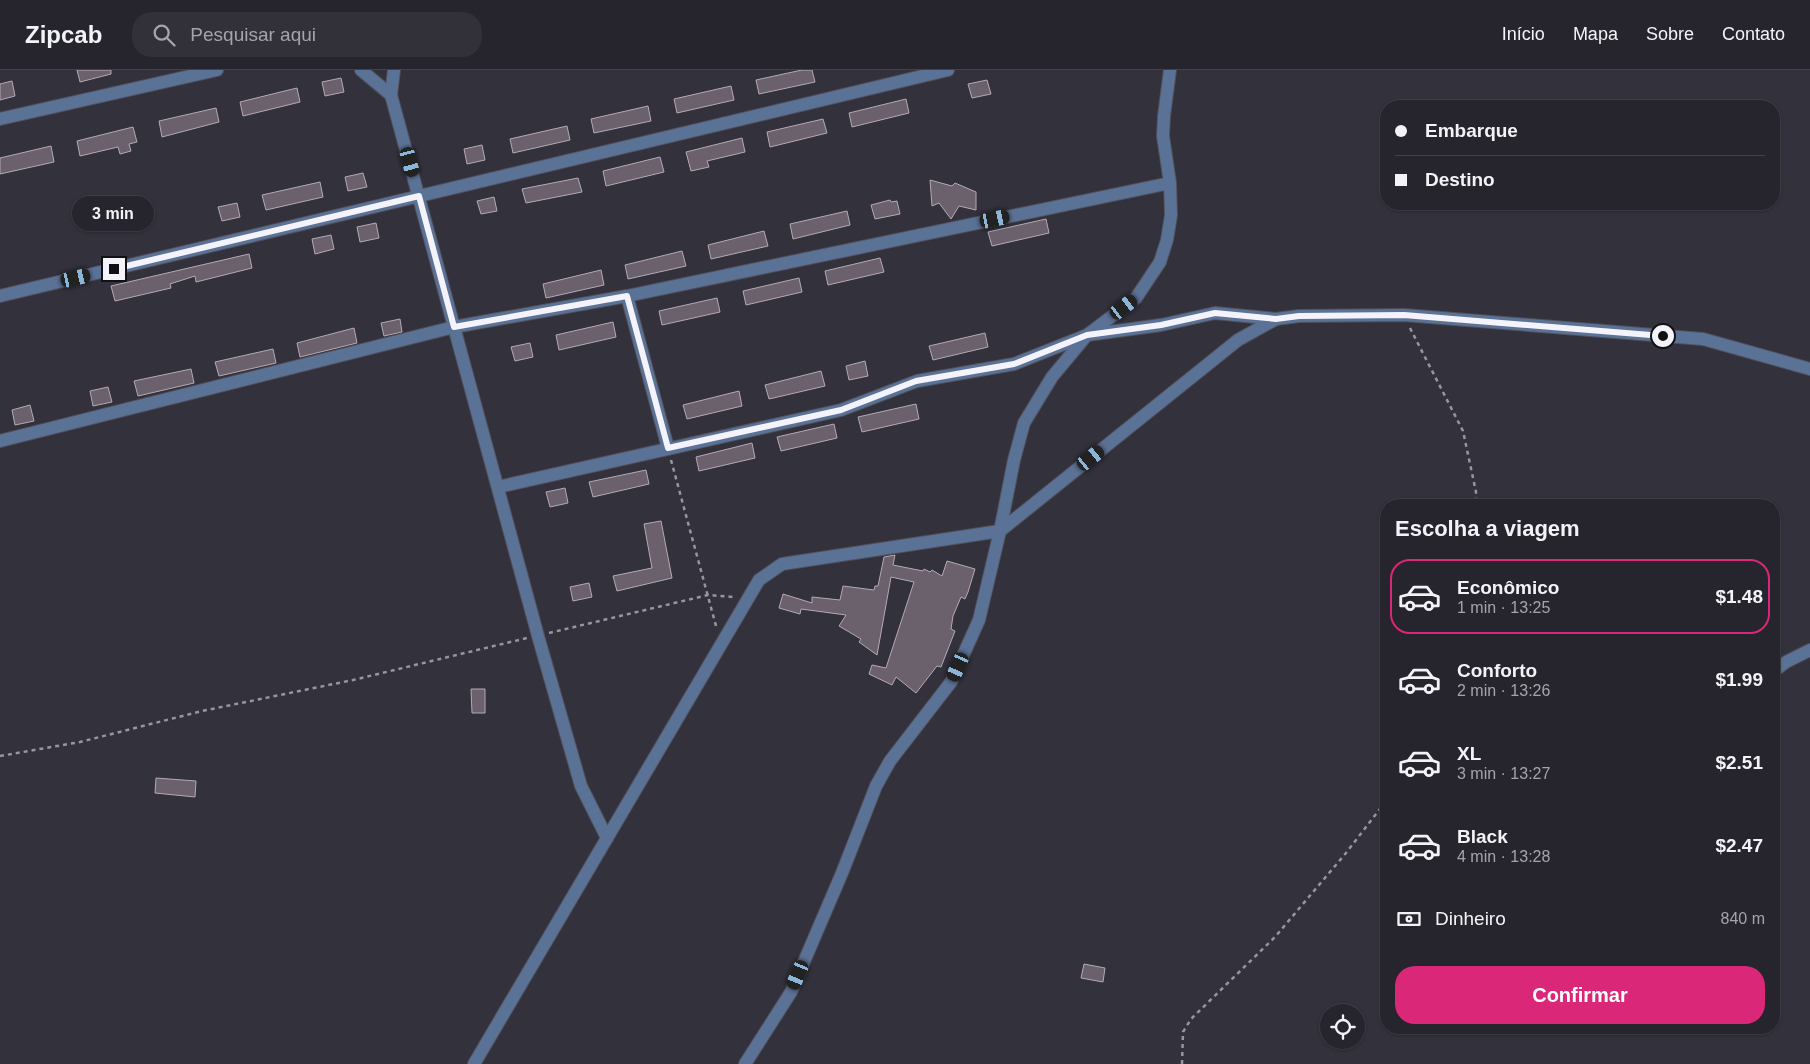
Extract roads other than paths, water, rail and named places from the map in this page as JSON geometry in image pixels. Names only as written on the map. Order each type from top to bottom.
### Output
[{"type":"street","points":[[0,119],[217,70]]},
{"type":"street","points":[[361,70],[392,95]]},
{"type":"street","points":[[394,70],[392,95],[538,636],[581,786],[607,838]]},
{"type":"street","points":[[0,296],[948,70]]},
{"type":"street","points":[[745,1064],[791,992],[842,873],[876,786],[890,761],[951,682],[979,620],[1000,532],[1014,460],[1024,423],[1052,377],[1087,335],[1136,298],[1160,262],[1167,240],[1171,214],[1170,182],[1163,136],[1170,70]]},
{"type":"street","points":[[0,442],[454,327],[627,296],[1170,182]]},
{"type":"street","points":[[627,296],[668,448]]},
{"type":"street","points":[[498,487],[841,410],[916,381],[1014,364],[1087,335],[1161,325],[1215,313],[1276,319],[1299,316],[1404,315],[1703,339],[1810,369]]},
{"type":"street","points":[[474,1064],[759,580],[782,564],[1000,532],[1238,340],[1276,319]]},
{"type":"street","points":[[1780,666],[1810,650]]}]
